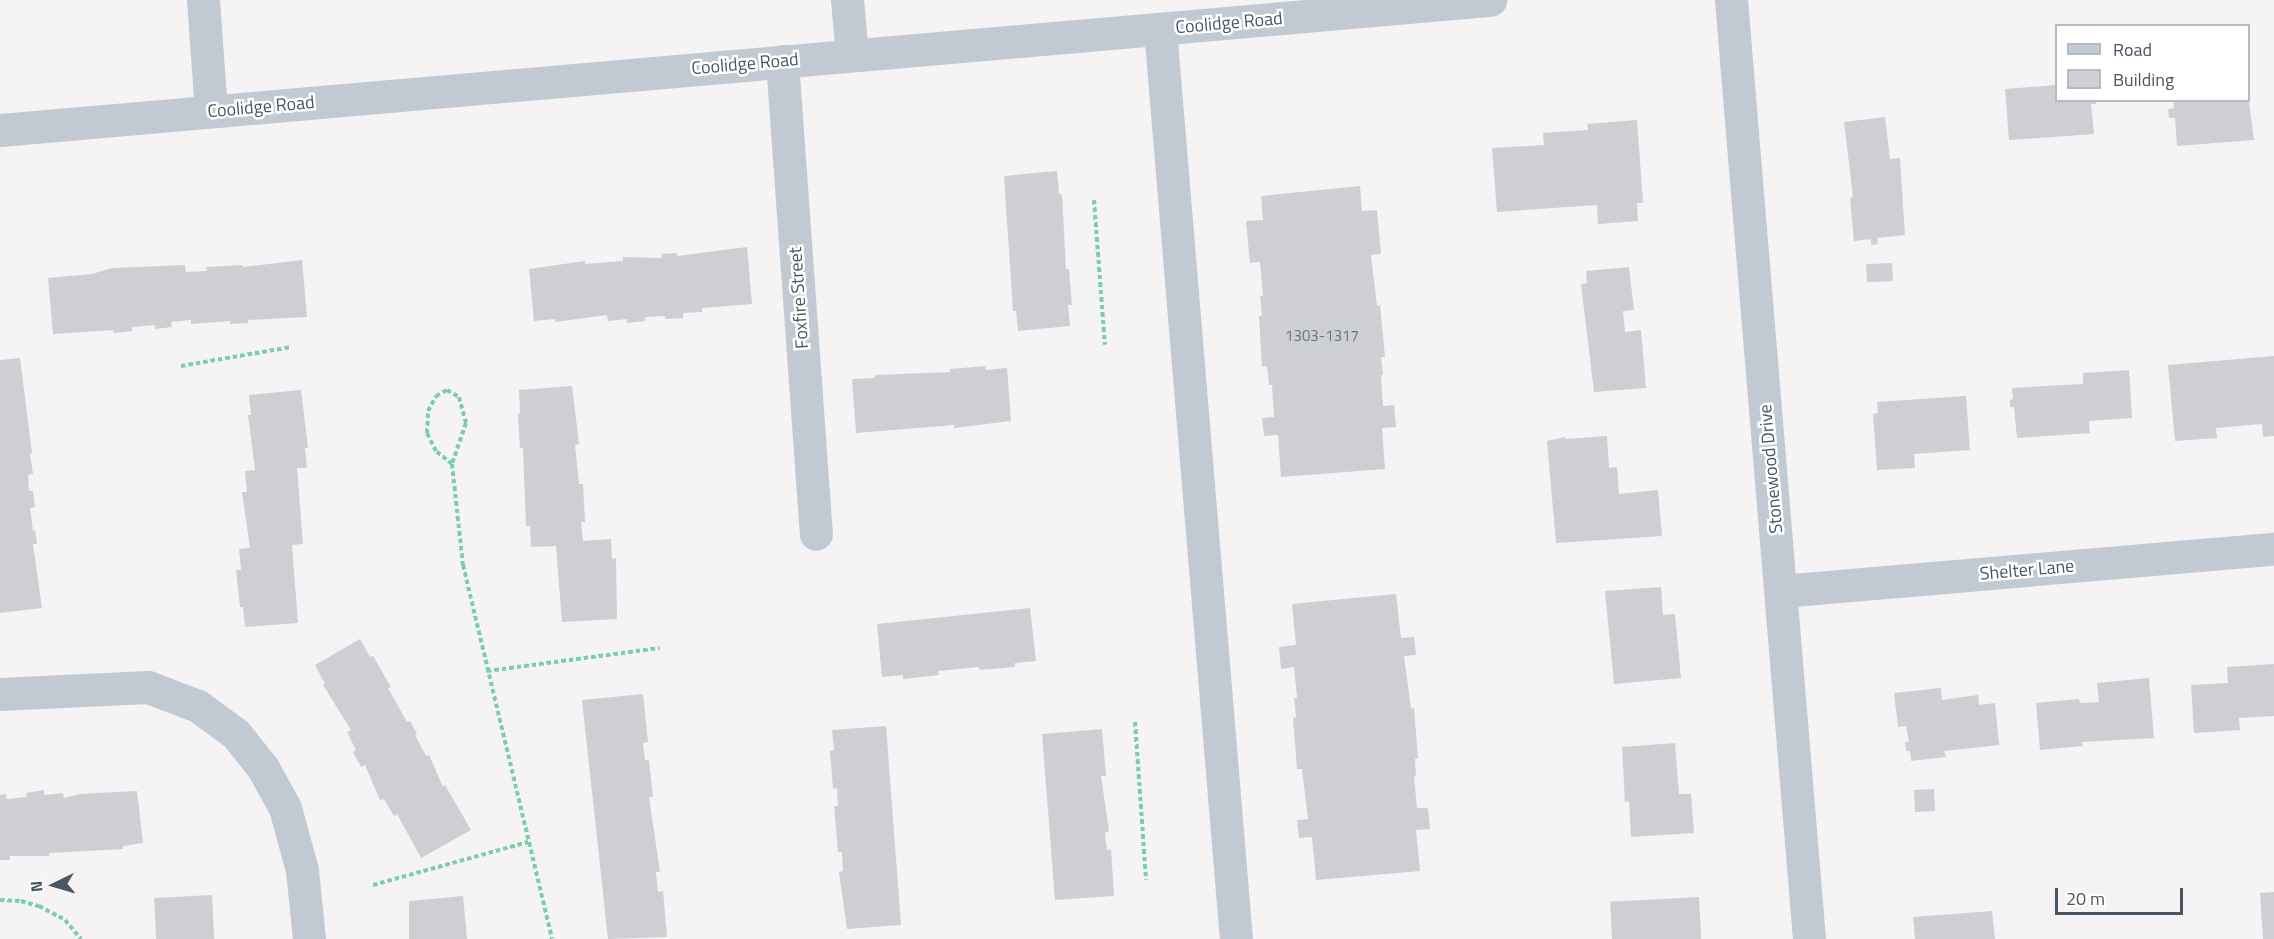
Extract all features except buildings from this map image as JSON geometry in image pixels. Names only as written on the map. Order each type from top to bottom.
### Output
[{"type":"street","points":[[203,0],[211,111]]},
{"type":"street","points":[[847,0],[852,55]]},
{"type":"street","name":"Coolidge Road","points":[[0,130],[1160,29],[1413,4],[1490,0]]},
{"type":"street","name":"Stonewood Drive","points":[[1731,0],[1809,939]]},
{"type":"street","points":[[1160,29],[1236,939]]},
{"type":"street","name":"Foxfire Street","points":[[782,61],[816,534]]},
{"type":"street","name":"Shelter Lane","points":[[1781,591],[2274,549]]},
{"type":"street","points":[[0,694],[147,687],[198,706],[236,734],[263,768],[285,808],[302,870],[309,939]]},
{"type":"path","points":[[1094,200],[1105,345]]},
{"type":"path","points":[[181,366],[291,347]]},
{"type":"path","points":[[452,464],[436,451],[427,433],[428,411],[436,396],[447,390],[459,397],[466,423],[452,464],[463,565],[552,939]]},
{"type":"path","points":[[487,671],[659,648]]},
{"type":"path","points":[[1135,722],[1146,880]]},
{"type":"path","points":[[373,885],[528,842]]},
{"type":"path","points":[[0,900],[21,901],[39,906],[65,920],[81,939]]}]
